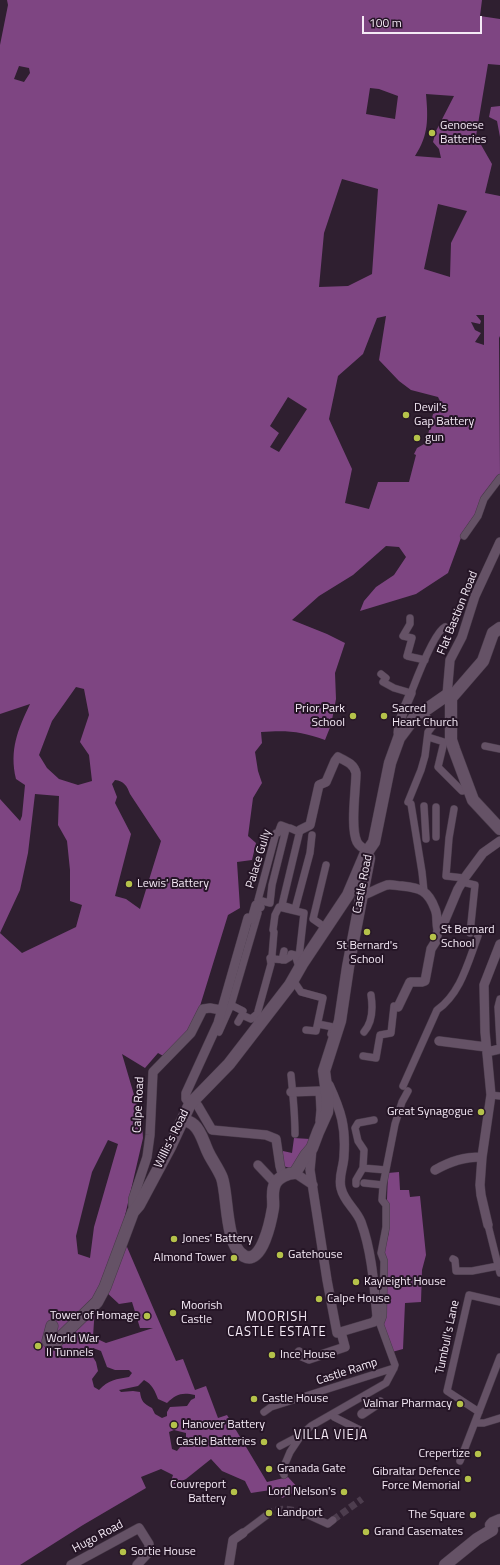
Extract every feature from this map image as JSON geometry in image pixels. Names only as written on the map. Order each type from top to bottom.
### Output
[{"type":"street","points":[[464,536],[478,516],[484,498],[500,478]]},
{"type":"street","name":"Flat Bastion Road","points":[[451,698],[450,660],[462,637],[475,596],[500,542]]},
{"type":"street","points":[[410,618],[410,624],[403,636],[412,638],[407,656],[425,660]]},
{"type":"street","points":[[399,738],[399,726],[411,693],[425,660],[441,629],[445,627]]},
{"type":"street","name":"Castle Road","points":[[324,1074],[341,1015],[348,967],[368,867],[369,851],[374,842],[390,763],[399,738],[414,718],[451,698],[482,661],[493,633],[500,628]]},
{"type":"street","points":[[381,674],[386,678],[384,682],[387,685],[411,693]]},
{"type":"street","points":[[451,698],[447,740],[438,767],[462,791],[469,790]]},
{"type":"street","points":[[422,713],[434,724],[428,732],[421,770],[409,803],[422,872],[424,891]]},
{"type":"street","points":[[428,737],[447,740]]},
{"type":"street","points":[[447,740],[474,800],[500,829]]},
{"type":"street","points":[[485,746],[500,749]]},
{"type":"street","points":[[312,835],[310,852],[295,909],[282,905],[300,831],[310,825],[319,785],[326,782],[334,761],[338,758],[351,763],[355,768],[355,838],[360,846],[369,851]]},
{"type":"street","points":[[424,806],[426,839]]},
{"type":"street","points":[[436,807],[436,837]]},
{"type":"street","points":[[454,809],[449,838],[446,876],[463,880],[475,885],[470,933]]},
{"type":"street","name":"Palace Gully","points":[[289,828],[286,829],[272,885],[270,903],[262,905],[258,900],[276,834],[278,833],[281,825],[300,831]]},
{"type":"street","points":[[438,930],[442,927],[463,880],[484,853],[500,841]]},
{"type":"street","name":"Willis’s Road","points":[[52,1326],[48,1341],[54,1344],[97,1302],[105,1287],[133,1212],[139,1205],[170,1147],[191,1102],[207,1088],[229,1064],[297,973],[348,895],[360,867],[369,851]]},
{"type":"street","points":[[326,865],[313,919],[326,928]]},
{"type":"street","points":[[290,872],[304,875]]},
{"type":"street","name":"Palace Gully","points":[[272,885],[286,889]]},
{"type":"street","points":[[361,896],[389,885],[418,888],[424,891],[431,899],[435,907],[437,913],[436,922],[438,930],[436,941],[431,949],[425,981],[410,982],[396,1006],[391,1033],[380,1035],[376,1058],[364,1056]]},
{"type":"street","points":[[297,903],[299,904],[297,909],[304,911],[304,913]]},
{"type":"street","points":[[183,1119],[194,1125],[222,1177],[227,1215],[231,1232],[239,1251],[245,1256],[251,1258],[256,1255],[264,1242],[273,1207],[273,1194],[279,1180],[280,1166],[276,1139],[258,1134],[213,1130],[191,1102],[186,1100],[186,1095],[206,1050],[218,1023],[248,918],[252,919],[256,905],[262,905],[231,1005],[216,1038],[206,1050]]},
{"type":"street","points":[[257,1027],[257,1014],[272,956],[275,915],[279,907],[304,913]]},
{"type":"street","points":[[297,973],[304,913]]},
{"type":"street","name":"Castle Ramp","points":[[264,1412],[271,1408],[394,1368],[395,1365],[380,1324],[383,1316],[384,1261],[381,1253],[386,1227],[386,1205],[382,1200],[383,1185],[395,1124],[406,1088],[436,1010],[447,1003],[460,983],[478,936]]},
{"type":"street","points":[[453,1259],[455,1260],[456,1272],[499,1269],[481,1195],[482,1157],[496,1096],[486,1050],[484,985],[500,944]]},
{"type":"street","points":[[282,960],[284,951]]},
{"type":"street","points":[[272,956],[274,959],[285,960],[290,957],[291,954],[295,955],[298,963],[297,973],[301,992],[323,998],[316,1031],[306,1030]]},
{"type":"street","points":[[364,1032],[369,1026],[372,1006],[371,995]]},
{"type":"street","points":[[500,999],[498,1007],[500,1043]]},
{"type":"street","points":[[231,1005],[242,1010]]},
{"type":"street","name":"Calpe Road","points":[[133,1212],[133,1199],[148,1150],[151,1127],[150,1119],[153,1072],[191,1033],[203,1009],[210,1008],[221,1010]]},
{"type":"street","points":[[238,1022],[242,1015],[251,1019],[257,1014]]},
{"type":"street","points":[[318,1024],[333,1027],[329,1044],[331,1050]]},
{"type":"street","points":[[439,1041],[486,1050],[500,1048]]},
{"type":"street","points":[[324,1074],[344,1124],[344,1156],[340,1181],[341,1190],[344,1198],[361,1223],[370,1256],[375,1289],[377,1317],[374,1322],[337,1333],[332,1311],[310,1163],[312,1149],[327,1112],[328,1101],[324,1074]]},
{"type":"street","points":[[291,1075],[291,1092],[294,1095],[295,1134]]},
{"type":"street","points":[[291,1092],[320,1091],[321,1110],[318,1132]]},
{"type":"street","points":[[356,1184],[356,1180],[363,1168],[364,1150],[358,1141],[355,1128],[358,1123],[374,1120]]},
{"type":"street","points":[[295,1173],[306,1155],[312,1149]]},
{"type":"street","points":[[435,1170],[459,1159],[482,1157]]},
{"type":"street","points":[[258,1165],[279,1180]]},
{"type":"street","points":[[363,1168],[386,1170]]},
{"type":"street","points":[[279,1180],[290,1173],[295,1173],[313,1185]]},
{"type":"street","points":[[364,1183],[383,1185]]},
{"type":"street","name":"Tumbull's Lane","points":[[479,1412],[447,1390],[469,1295],[500,1302]]},
{"type":"street","points":[[299,1352],[302,1356],[308,1359],[345,1347],[341,1332]]},
{"type":"street","points":[[460,1461],[500,1357]]},
{"type":"street","points":[[284,1475],[282,1471],[290,1452],[301,1435],[310,1426],[386,1383],[394,1368]]},
{"type":"street","points":[[362,1414],[380,1402]]},
{"type":"street","points":[[334,1417],[362,1431]]},
{"type":"street","points":[[475,1422],[484,1423],[500,1418]]},
{"type":"street","points":[[280,1446],[301,1435]]},
{"type":"street","points":[[306,1514],[328,1524],[333,1520]]},
{"type":"street","points":[[229,1565],[233,1540],[267,1515]]},
{"type":"street","points":[[445,1565],[477,1538],[496,1532],[492,1526],[493,1523],[500,1520]]},
{"type":"street","name":"Hugo Road","points":[[71,1565],[139,1528],[149,1544],[149,1552],[137,1565]]},
{"type":"shaded area","points":[[7,0],[482,0],[480,16],[500,19],[500,65],[488,64],[476,136],[492,164],[485,193],[500,196],[500,476],[462,535],[448,573],[416,594],[360,611],[364,601],[376,587],[394,575],[406,557],[399,547],[386,546],[353,575],[319,596],[292,620],[345,643],[335,673],[336,699],[331,725],[325,740],[293,732],[261,732],[262,743],[255,752],[258,771],[262,783],[253,798],[248,836],[256,843],[252,860],[237,862],[240,908],[228,915],[200,1006],[188,1031],[165,1057],[158,1053],[145,1068],[122,1054],[142,1122],[143,1138],[121,1233],[176,1361],[183,1359],[195,1390],[206,1386],[218,1418],[227,1415],[267,1482],[288,1477],[300,1490],[282,1498],[277,1489],[251,1493],[245,1481],[222,1471],[211,1459],[186,1479],[169,1487],[173,1475],[161,1469],[141,1477],[146,1488],[83,1525],[20,1565],[0,1565],[0,933],[0,799],[20,821],[22,816],[25,785],[16,779],[14,768],[14,749],[18,731],[30,704],[0,714],[0,45],[8,5]],"holes":[[[19,66],[29,68],[30,73],[24,82],[14,79]],[[370,88],[379,89],[398,96],[395,119],[366,114]],[[426,94],[454,96],[436,131],[433,142],[439,149],[441,158],[415,156],[423,141],[426,126]],[[342,179],[378,189],[372,274],[348,286],[319,287],[324,233]],[[438,204],[467,211],[451,243],[450,277],[424,269]],[[476,315],[484,315],[484,345],[475,342],[481,333],[475,330],[471,322],[480,324],[481,321]],[[386,316],[379,360],[399,381],[411,390],[438,397],[442,405],[438,412],[433,414],[426,443],[417,448],[414,454],[416,455],[409,482],[378,482],[369,509],[345,503],[352,469],[329,419],[338,376],[363,354],[377,318]],[[288,397],[307,409],[279,452],[270,447],[279,433],[270,426]],[[76,687],[84,689],[89,715],[80,742],[89,755],[92,781],[78,785],[59,779],[47,768],[39,755],[52,721]],[[115,780],[121,781],[126,786],[161,841],[140,909],[126,899],[115,896],[131,834],[115,803],[117,797],[112,784]],[[35,794],[59,796],[58,825],[67,841],[70,870],[70,901],[82,905],[76,927],[22,953],[0,933],[20,890],[28,853]],[[108,1140],[118,1144],[94,1227],[90,1258],[78,1254],[76,1236],[92,1172]],[[104,1290],[119,1304],[132,1302],[140,1328],[153,1328],[106,1343],[93,1337],[95,1306]],[[93,1348],[101,1351],[107,1367],[115,1370],[129,1370],[132,1373],[129,1377],[109,1382],[99,1390],[94,1387],[92,1379],[98,1371],[96,1362],[91,1354]],[[144,1380],[151,1386],[158,1399],[167,1403],[176,1396],[183,1394],[195,1395],[195,1398],[191,1400],[187,1406],[170,1407],[167,1412],[167,1416],[162,1418],[155,1414],[152,1408],[143,1402],[140,1392],[121,1392],[119,1390],[138,1386]],[[174,1430],[186,1433],[186,1438],[177,1451],[172,1449],[169,1432]]]},
{"type":"shaded area","points":[[500,106],[500,137],[497,121],[489,117],[491,107]]},
{"type":"shaded area","points":[[294,1138],[310,1139],[293,1169],[283,1166],[283,1151],[292,1153]]},
{"type":"shaded area","points":[[399,1172],[400,1190],[409,1190],[410,1197],[420,1196],[426,1255],[422,1270],[421,1302],[405,1303],[403,1349],[392,1352],[383,1329],[384,1252],[389,1232],[387,1199],[388,1173]]},
{"type":"tunnel","points":[[333,1520],[362,1499]]},
{"type":"tunnel","points":[[267,1515],[281,1509],[306,1514]]},
{"type":"place","name":"Genoese Batteries","points":[[432,133]]},
{"type":"place","name":"Devil's Gap Battery","points":[[406,415]]},
{"type":"place","name":"gun","points":[[417,438]]},
{"type":"place","name":"Prior Park School","points":[[353,716]]},
{"type":"place","name":"Sacred Heart Church","points":[[384,716]]},
{"type":"place","name":"Lewis' Battery","points":[[129,884]]},
{"type":"place","name":"St Bernard's School","points":[[367,932]]},
{"type":"place","name":"St Bernard School","points":[[433,937]]},
{"type":"place","name":"Great Synagogue","points":[[481,1112]]},
{"type":"place","name":"Jones' Battery","points":[[174,1239]]},
{"type":"place","name":"Gatehouse","points":[[280,1255]]},
{"type":"place","name":"Almond Tower","points":[[234,1258]]},
{"type":"place","name":"Kayleight House","points":[[356,1282]]},
{"type":"place","name":"Calpe House","points":[[319,1299]]},
{"type":"place","name":"Moorish Castle","points":[[173,1313]]},
{"type":"place","name":"Tower of Homage","points":[[147,1316]]},
{"type":"place","name":"World War II Tunnels","points":[[38,1346]]},
{"type":"place","name":"Ince House","points":[[272,1355]]},
{"type":"place","name":"Castle House","points":[[254,1399]]},
{"type":"place","name":"Valmar Pharmacy","points":[[460,1404]]},
{"type":"place","name":"Hanover Battery","points":[[174,1425]]},
{"type":"place","name":"Castle Batteries","points":[[264,1442]]},
{"type":"place","name":"Crepertize","points":[[478,1454]]},
{"type":"place","name":"Granada Gate","points":[[269,1469]]},
{"type":"place","name":"Gibraltar Defence Force Memorial","points":[[468,1479]]},
{"type":"place","name":"Couvreport Battery","points":[[234,1492]]},
{"type":"place","name":"Lord Nelson's","points":[[344,1492]]},
{"type":"place","name":"Landport","points":[[269,1513]]},
{"type":"place","name":"The Square","points":[[473,1515]]},
{"type":"place","name":"Grand Casemates","points":[[366,1532]]},
{"type":"place","name":"Sortie House","points":[[123,1552]]},
{"type":"district","name":"MOORISH CASTLE ESTATE","points":[[277,1326]]},
{"type":"district","name":"VILLA VIEJA","points":[[331,1436]]}]
